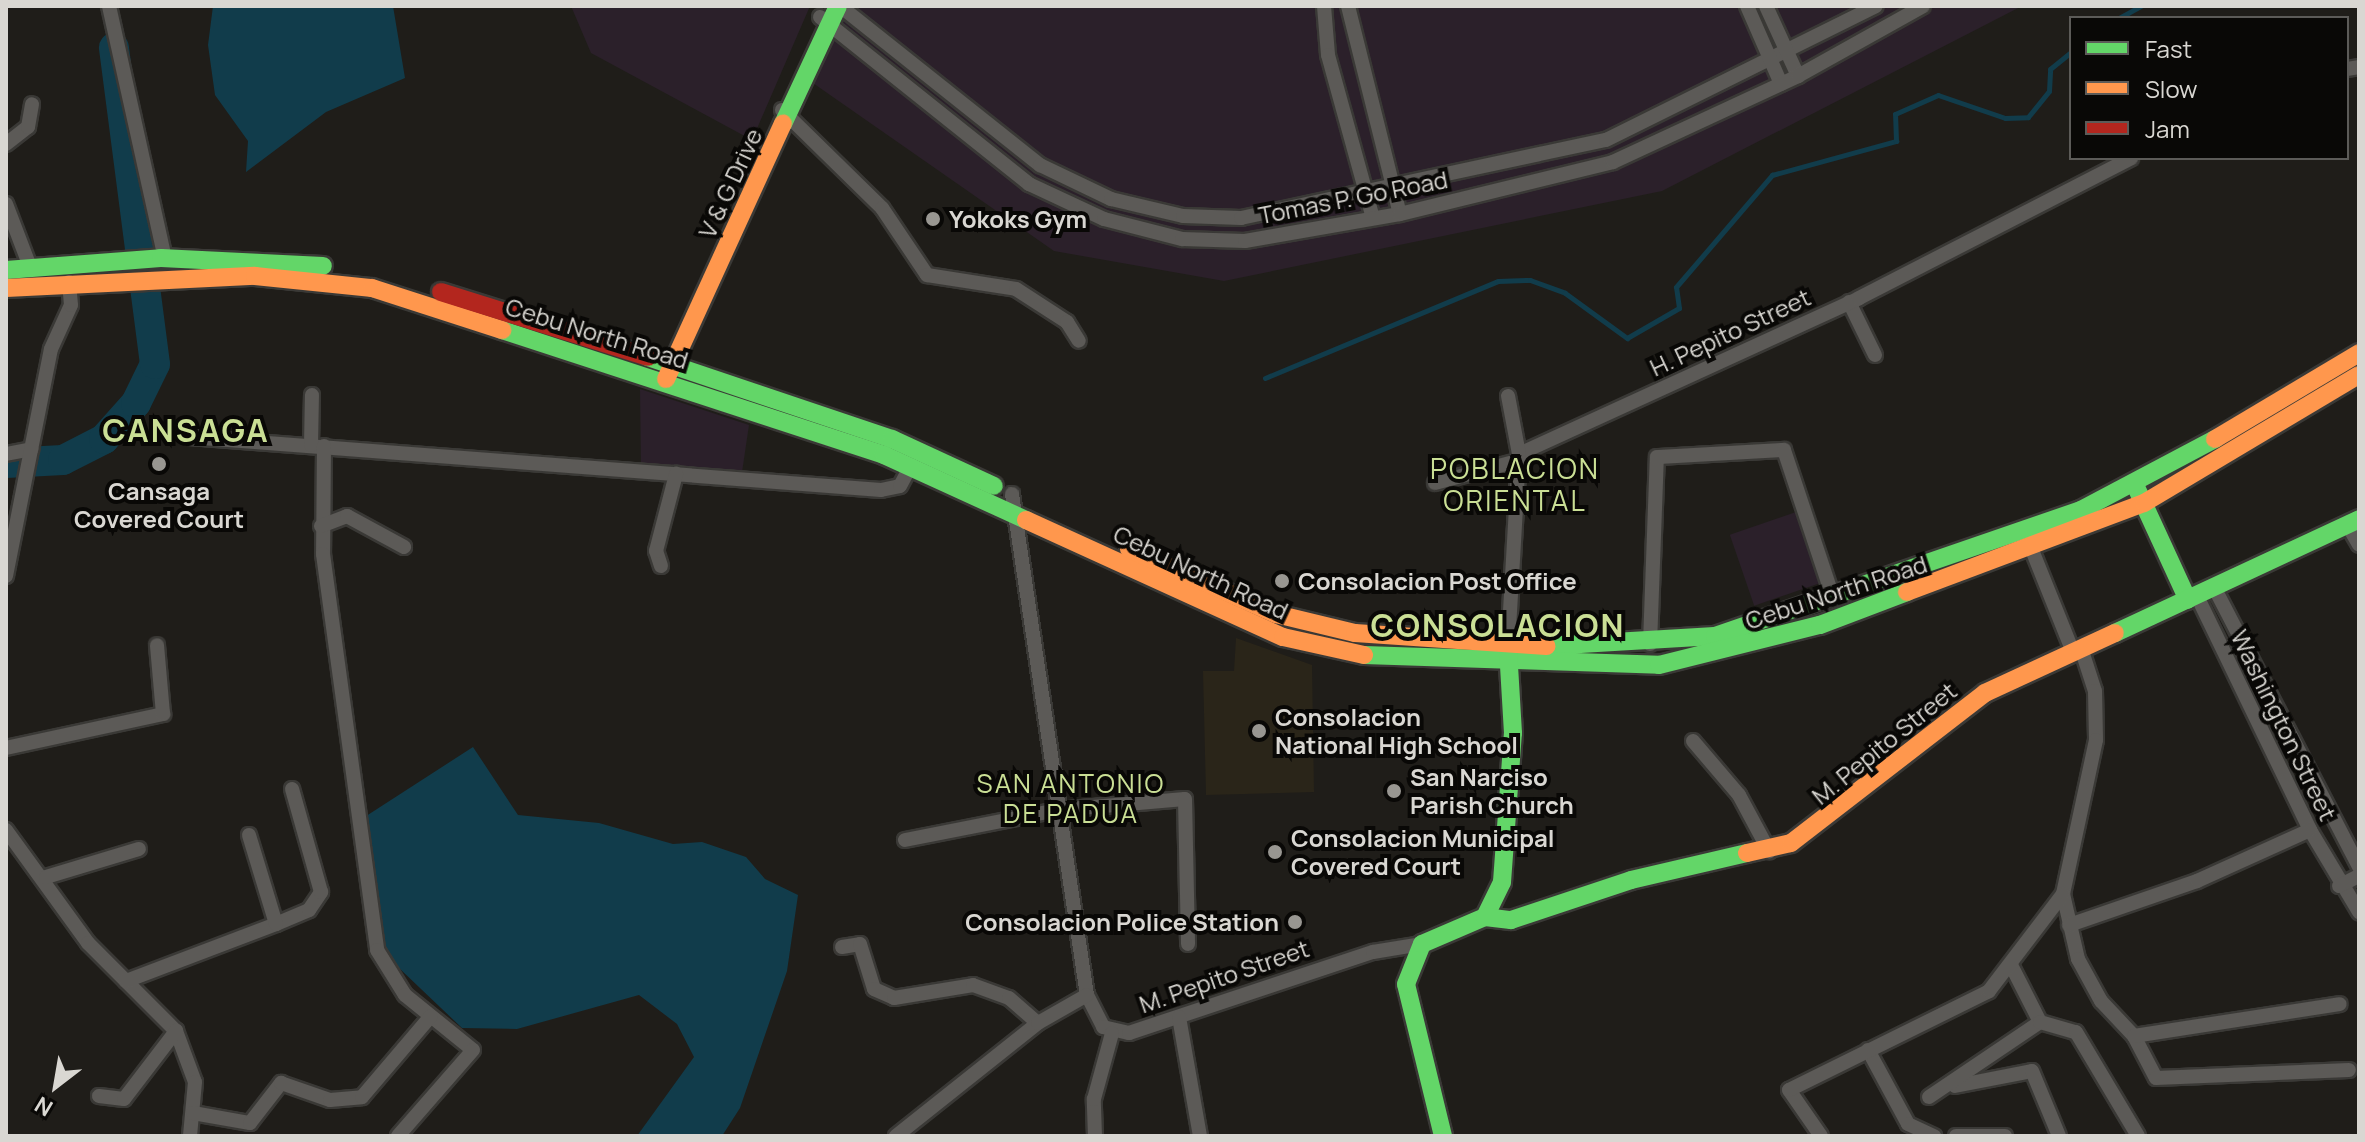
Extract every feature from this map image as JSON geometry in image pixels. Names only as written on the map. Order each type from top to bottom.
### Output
[{"type":"main road","name":"V & G Drive","points":[[665,370],[825,16],[839,6]]},
{"type":"main road","name":"Cebu North Road","points":[[6,270],[126,259],[163,265],[285,260],[384,275],[665,370],[892,439],[1013,503]]},
{"type":"main road","name":"Cebu North Road","points":[[6,288],[127,279],[163,265]]},
{"type":"main road","name":"Cebu North Road","points":[[1507,656],[1715,636],[1814,606],[2135,486],[2359,353]]},
{"type":"main road","name":"Cebu North Road","points":[[665,370],[910,467],[1013,503],[1276,614],[1355,633],[1507,656],[1659,665],[1820,625],[2032,550],[2144,503],[2237,454],[2359,375]]},
{"type":"main road","points":[[2135,486],[2200,595]]},
{"type":"main road","name":"M. Pepito Street","points":[[1422,944],[1485,917],[1511,920],[1631,880],[1769,851],[1831,817],[1921,737],[1985,693],[2353,522]]},
{"type":"main road","points":[[1814,606],[1820,625]]},
{"type":"main road","points":[[1485,917],[1502,882],[1513,733],[1507,656]]},
{"type":"main road","points":[[1422,944],[1406,984],[1443,1136]]},
{"type":"street","points":[[109,6],[163,265]]},
{"type":"street","name":"Tomas P. Go Road","points":[[839,6],[1040,165],[1111,199],[1183,216],[1241,218],[1394,191],[1606,140],[1770,64],[1876,6]]},
{"type":"street","points":[[1324,6],[1328,55],[1373,218]]},
{"type":"street","points":[[1348,6],[1400,214]]},
{"type":"street","points":[[1747,6],[1781,84]]},
{"type":"street","points":[[1766,6],[1798,76]]},
{"type":"street","name":"Tomas P. Go Road","points":[[825,16],[1029,184],[1104,219],[1182,239],[1245,241],[1400,214],[1613,162],[1798,76],[1923,6]]},
{"type":"street","points":[[6,144],[28,127],[32,104]]},
{"type":"street","points":[[784,111],[882,208],[927,275],[1016,289],[1067,322],[1079,341]]},
{"type":"street","name":"H. Pepito Street","points":[[1435,483],[1518,457],[1849,302],[2127,160]]},
{"type":"street","points":[[6,204],[30,267]]},
{"type":"street","points":[[6,576],[51,349],[71,305],[69,282]]},
{"type":"street","points":[[1849,302],[1875,355]]},
{"type":"street","points":[[312,395],[321,526],[377,950],[405,995],[473,1050],[398,1136]]},
{"type":"street","points":[[1507,656],[1518,457],[1508,396]]},
{"type":"street","points":[[189,437],[881,490],[900,486],[910,467]]},
{"type":"street","points":[[1650,644],[1657,457],[1784,450],[1833,597]]},
{"type":"street","points":[[6,454],[31,452]]},
{"type":"street","points":[[661,566],[656,551],[676,474]]},
{"type":"street","name":"M. Pepito Street","points":[[1013,503],[1087,995],[1112,1033],[1179,1017],[1373,952],[1422,944]]},
{"type":"street","points":[[321,526],[347,516],[404,547]]},
{"type":"street","points":[[2353,522],[2359,545]]},
{"type":"street","points":[[1821,1136],[1789,1090],[1968,1004],[2012,967],[2063,894],[2096,740],[2095,691],[2032,550]]},
{"type":"street","name":"Washington Street","points":[[2200,595],[2310,830],[2339,886],[2359,912]]},
{"type":"street","name":"Washington Street","points":[[2200,595],[2359,867]]},
{"type":"street","points":[[6,748],[163,714],[157,645]]},
{"type":"street","points":[[1693,741],[1739,795],[1769,851]]},
{"type":"street","points":[[126,981],[309,910],[321,892],[292,789]]},
{"type":"street","points":[[905,840],[1058,810],[1185,799],[1188,944]]},
{"type":"street","points":[[6,830],[46,877],[88,943],[176,1031],[195,1082],[190,1136]]},
{"type":"street","points":[[2069,925],[2197,881],[2310,830]]},
{"type":"street","points":[[249,835],[276,924]]},
{"type":"street","points":[[46,877],[139,849]]},
{"type":"street","points":[[2339,886],[2359,876]]},
{"type":"street","points":[[2063,894],[2069,925],[2101,1001],[2134,1036],[2156,1078],[2349,1070]]},
{"type":"street","points":[[842,947],[860,944],[874,989],[894,998],[973,985],[1009,998],[1038,1023]]},
{"type":"street","points":[[2012,967],[2040,1022],[2076,1032],[2138,1136]]},
{"type":"street","points":[[896,1136],[1038,1023],[1087,995]]},
{"type":"street","points":[[2134,1036],[2340,1004]]},
{"type":"street","points":[[193,1113],[250,1123],[281,1083],[330,1100],[362,1097],[431,1016]]},
{"type":"street","points":[[1179,1017],[1200,1136]]},
{"type":"street","points":[[1952,1087],[2040,1022]]},
{"type":"street","points":[[99,1096],[124,1099],[176,1031]]},
{"type":"street","points":[[1095,1136],[1094,1099],[1112,1033]]},
{"type":"street","points":[[1868,1050],[1908,1124],[1934,1136]]},
{"type":"street","points":[[1929,1097],[1952,1087],[2032,1071],[2059,1136]]},
{"type":"street","points":[[1956,1136],[2005,1136]]},
{"type":"shaded area","points":[[571,6],[810,6],[752,140],[591,53]]},
{"type":"shaded area","points":[[838,6],[2022,6],[1662,191],[1224,281],[1054,251],[810,81]]},
{"type":"shaded area","points":[[640,389],[749,425],[741,479],[641,468]]},
{"type":"shaded area","points":[[1796,512],[1820,583],[1754,606],[1730,535]]},
{"type":"shaded area","name":"Consolacion National High School","points":[[1236,638],[1312,665],[1314,792],[1206,795],[1203,671],[1234,671]]},
{"type":"water","points":[[213,6],[393,6],[405,78],[326,112],[246,172],[248,141],[215,95],[208,45]]},
{"type":"water","points":[[473,747],[518,815],[599,823],[673,844],[702,842],[746,857],[765,879],[798,895],[787,971],[740,1108],[722,1136],[637,1136],[694,1057],[677,1024],[639,995],[517,1029],[462,1028],[379,949],[360,820]]},
{"type":"waterway","points":[[2123,16],[2141,6]]},
{"type":"waterway","points":[[6,463],[63,460],[104,439],[136,403],[155,364],[114,48]]},
{"type":"waterway","points":[[1265,378],[1498,281],[1530,280],[1565,293],[1627,338],[1679,308],[1676,287],[1772,175],[1896,141],[1895,114],[1938,95],[2005,118],[2028,117],[2049,91],[2050,69],[2069,54]]},
{"type":"traffic: fast","points":[[783,124],[838,6]]},
{"type":"traffic: fast","points":[[6,270],[161,258],[323,266]]},
{"type":"traffic: fast","points":[[502,330],[884,455],[1026,520]]},
{"type":"traffic: fast","points":[[648,357],[892,439],[994,486]]},
{"type":"traffic: fast","points":[[1547,646],[1715,636],[2081,510],[2215,439]]},
{"type":"traffic: fast","points":[[2136,487],[2188,600]]},
{"type":"traffic: fast","points":[[2115,633],[2359,519]]},
{"type":"traffic: fast","points":[[1364,655],[1659,665],[1820,625],[1907,592]]},
{"type":"traffic: fast","points":[[1485,917],[1502,882],[1513,733],[1508,648]]},
{"type":"traffic: fast","points":[[1443,1136],[1406,984],[1422,944],[1485,917],[1511,920],[1631,880],[1747,853]]},
{"type":"traffic: slow","points":[[666,379],[783,124]]},
{"type":"traffic: slow","points":[[6,288],[255,276],[372,288],[502,330]]},
{"type":"traffic: slow","points":[[2215,439],[2359,353]]},
{"type":"traffic: slow","points":[[1907,592],[2144,503],[2359,375]]},
{"type":"traffic: slow","points":[[1026,520],[1283,637],[1364,655]]},
{"type":"traffic: slow","points":[[1129,549],[1276,614],[1355,633],[1547,646]]},
{"type":"traffic: slow","points":[[1747,853],[1791,843],[1985,693],[2115,633]]},
{"type":"traffic: jam","points":[[441,292],[648,357]]},
{"type":"place","name":"Yokoks Gym","points":[[933,219]]},
{"type":"place","name":"Cansaga Covered Court","points":[[159,464]]},
{"type":"place","name":"Consolacion Post Office","points":[[1282,581]]},
{"type":"place","name":"Consolacion National High School","points":[[1259,731]]},
{"type":"place","name":"San Narciso Parish Church","points":[[1394,791]]},
{"type":"place","name":"Consolacion Municipal Covered Court","points":[[1275,852]]},
{"type":"place","name":"Consolacion Police Station","points":[[1295,922]]},
{"type":"district","name":"CANSAGA","points":[[186,430]]},
{"type":"district","name":"POBLACION ORIENTAL","points":[[1515,484]]},
{"type":"district","name":"CONSOLACION","points":[[1498,625]]},
{"type":"district","name":"SAN ANTONIO DE PADUA","points":[[1071,799]]}]
